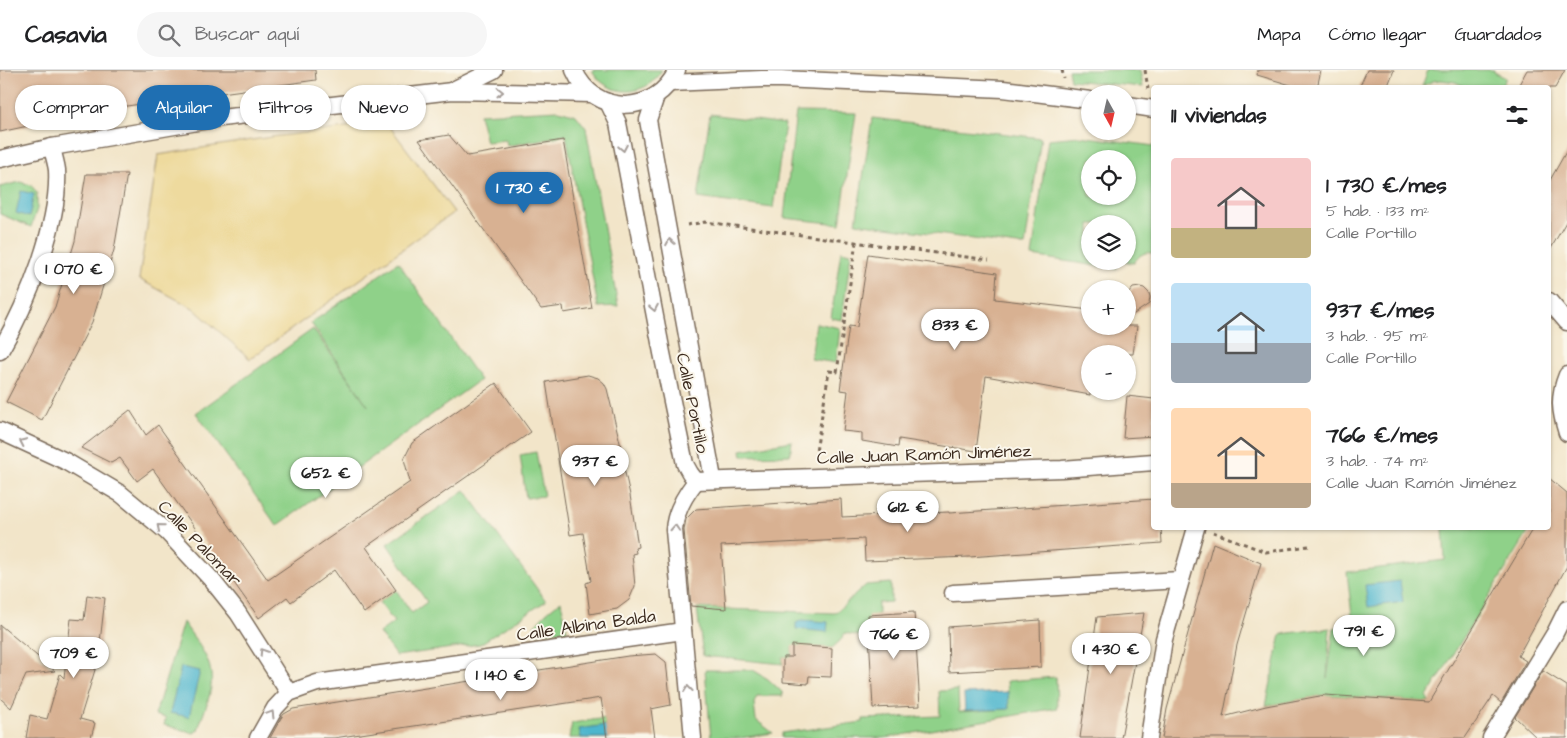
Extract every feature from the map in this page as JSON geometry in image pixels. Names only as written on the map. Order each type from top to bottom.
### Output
[{"type":"street","points":[[452,91],[467,76],[494,70]]},
{"type":"street","points":[[574,70],[578,80],[592,94],[608,102],[620,105],[632,105],[656,96],[673,77],[762,78],[780,75],[1003,89],[1081,99]]},
{"type":"street","points":[[744,70],[762,78]]},
{"type":"street","points":[[0,159],[52,147],[221,118],[452,91],[592,94]]},
{"type":"street","name":"Calle Portillo","points":[[656,96],[648,120],[713,479]]},
{"type":"street","name":"Calle Portillo","points":[[608,102],[618,123],[685,464],[696,481],[682,502],[674,523],[693,738]]},
{"type":"street","points":[[1136,104],[1151,102]]},
{"type":"street","points":[[0,351],[13,328],[36,273],[54,211],[57,169],[52,147]]},
{"type":"street","points":[[1551,303],[1567,322]]},
{"type":"street","points":[[1567,375],[1555,412],[1567,433]]},
{"type":"street","name":"Calle Palomar","points":[[0,431],[65,461],[121,494],[166,532],[211,579],[238,612],[289,693]]},
{"type":"street","name":"Calle Juan Ramón Jiménez","points":[[696,481],[1043,470],[1151,462]]},
{"type":"street","points":[[1149,738],[1164,638],[1195,530]]},
{"type":"street","points":[[953,593],[1180,580]]},
{"type":"street","points":[[1491,738],[1555,633],[1567,609]]},
{"type":"street","name":"Calle Albina Balda","points":[[289,693],[317,683],[683,631]]},
{"type":"street","points":[[258,738],[275,708],[289,693]]},
{"type":"path","points":[[1145,70],[1151,102]]},
{"type":"path","points":[[687,225],[705,222],[989,260]]},
{"type":"path","points":[[814,464],[829,371],[837,372],[856,242]]},
{"type":"path","points":[[1213,532],[1266,552],[1309,546]]},
{"type":"green space","points":[[592,70],[662,70],[648,85],[635,90],[621,91],[601,82]]},
{"type":"green space","points":[[1068,70],[1140,70],[1143,87],[1136,85],[1070,80]]},
{"type":"green space","points":[[1428,70],[1494,70],[1494,72],[1506,78],[1502,85],[1461,85],[1441,80],[1422,85]]},
{"type":"green space","points":[[559,110],[576,115],[586,128],[618,306],[598,307],[566,135],[507,146],[506,140],[486,142],[479,114]]},
{"type":"green space","points":[[796,112],[856,113],[840,224],[784,218]]},
{"type":"green space","points":[[710,114],[785,124],[773,208],[698,198]]},
{"type":"green space","points":[[872,118],[1041,138],[1025,246],[856,223]]},
{"type":"green space","points":[[1080,136],[1081,140],[1110,140],[1151,146],[1151,253],[1142,254],[1136,260],[1136,215],[1081,215],[1081,264],[1032,256],[1048,139]]},
{"type":"green space","points":[[20,182],[31,185],[37,193],[37,209],[31,227],[0,214],[0,187]]},
{"type":"green space","points":[[841,251],[851,253],[842,320],[831,318]]},
{"type":"green space","points":[[398,262],[480,380],[277,526],[196,413],[313,329],[368,406],[311,323]]},
{"type":"green space","points":[[816,323],[840,328],[836,363],[811,359]]},
{"type":"green space","points":[[792,441],[790,455],[742,456],[741,450]]},
{"type":"green space","points":[[536,452],[544,496],[526,498],[520,455]]},
{"type":"green space","points":[[465,490],[546,601],[480,644],[396,656],[379,633],[394,622],[379,602],[396,590],[412,613],[427,602],[387,544]]},
{"type":"green space","points":[[1443,530],[1530,530],[1427,697],[1429,702],[1325,695],[1266,706],[1281,634],[1330,628],[1327,679],[1334,628],[1353,624],[1347,572],[1445,560]]},
{"type":"green space","points":[[891,583],[891,602],[878,603],[878,615],[868,616],[869,638],[845,633],[832,648],[792,646],[792,657],[783,657],[783,664],[703,656],[697,608],[835,613],[866,585]]},
{"type":"green space","points":[[561,601],[567,631],[535,633],[534,626]]},
{"type":"green space","points":[[183,622],[204,653],[210,666],[212,680],[208,702],[198,730],[194,733],[164,725],[166,718],[155,715]]},
{"type":"green space","points":[[705,670],[753,670],[768,679],[782,692],[783,696],[757,696],[754,703],[756,720],[773,733],[740,738],[711,738]]},
{"type":"green space","points":[[1056,677],[1057,708],[885,738],[782,738],[782,733],[863,722],[863,719],[940,716],[939,691],[958,690],[959,712],[1009,709],[1007,681]]},
{"type":"green space","points":[[606,718],[610,738],[569,738],[572,723]]},
{"type":"sand","points":[[331,130],[392,130],[454,212],[250,359],[193,308],[139,279],[158,155]]},
{"type":"water","points":[[21,191],[34,194],[29,217],[16,213]]},
{"type":"water","points":[[1400,581],[1403,602],[1368,607],[1365,585]]},
{"type":"water","points":[[802,620],[828,622],[827,632],[796,629],[796,623]]},
{"type":"water","points":[[181,667],[200,671],[189,717],[170,713]]},
{"type":"water","points":[[1008,692],[1009,709],[965,711],[964,694]]},
{"type":"water","points":[[606,725],[608,738],[581,738],[579,729]]},
{"type":"building","points":[[0,70],[315,70],[316,80],[280,85],[240,85],[240,90],[230,92],[230,85],[137,85],[137,105],[127,106],[127,85],[15,85],[15,129],[0,132]]},
{"type":"building","points":[[1258,70],[1321,70],[1318,85],[1291,85],[1257,75]]},
{"type":"building","points":[[1367,70],[1394,70],[1388,85],[1360,85]]},
{"type":"building","points":[[1527,70],[1565,70],[1555,88],[1551,88],[1551,85],[1519,85]]},
{"type":"building","points":[[449,135],[467,156],[563,140],[592,308],[564,313],[563,306],[541,309],[419,140]]},
{"type":"building","points":[[1567,150],[1567,220],[1551,248],[1551,178]]},
{"type":"building","points":[[86,174],[127,174],[114,250],[92,322],[42,420],[6,402],[55,307],[75,241]]},
{"type":"building","points":[[868,254],[997,273],[995,299],[1081,309],[1081,335],[1136,335],[1134,345],[1081,345],[1081,393],[986,376],[976,451],[899,439],[898,447],[862,441],[862,433],[843,431],[848,391],[840,390],[849,326],[857,327]]},
{"type":"building","points":[[1136,288],[1144,288],[1150,297],[1149,304],[1136,313]]},
{"type":"building","points":[[588,375],[598,378],[607,389],[623,455],[621,455],[630,495],[638,547],[635,548],[636,553],[632,554],[635,586],[629,600],[617,609],[590,614],[586,583],[591,581],[583,533],[570,535],[546,382]]},
{"type":"building","points":[[496,383],[531,432],[366,547],[396,590],[364,613],[334,570],[291,602],[287,597],[259,618],[153,469],[137,481],[120,458],[111,463],[81,448],[130,410],[146,435],[158,425],[268,580],[410,482],[404,459],[412,443]]},
{"type":"building","points":[[1136,397],[1151,399],[1151,436],[1123,438],[1127,400],[1136,400]]},
{"type":"building","points":[[1551,480],[1567,493],[1567,566],[1518,656],[1526,661],[1501,703],[1493,696],[1465,738],[1162,738],[1167,709],[1213,543],[1261,563],[1237,645],[1223,717],[1266,706],[1325,695],[1429,702],[1532,530],[1551,530]]},
{"type":"building","points":[[841,499],[842,517],[949,513],[1151,499],[1151,530],[1161,530],[1162,543],[969,557],[865,561],[864,539],[721,546],[726,609],[691,606],[684,530],[686,519],[696,509]]},
{"type":"building","points":[[87,595],[105,598],[98,660],[80,719],[95,723],[91,738],[26,738],[30,715],[47,719],[60,674],[64,678],[71,619],[84,620]]},
{"type":"building","points":[[914,612],[920,706],[873,708],[868,615]]},
{"type":"building","points":[[1144,613],[1121,738],[1080,738],[1097,617]]},
{"type":"building","points":[[1040,620],[1041,667],[949,672],[948,627]]},
{"type":"building","points":[[0,625],[55,671],[26,675],[11,708],[0,698]]},
{"type":"building","points":[[792,645],[832,648],[831,677],[809,676],[808,684],[783,682],[783,657],[792,657]]},
{"type":"building","points":[[656,654],[666,662],[671,705],[651,709],[655,738],[607,738],[601,698],[334,738],[270,738],[284,714],[293,709],[628,656]]},
{"type":"building","points":[[1543,671],[1567,686],[1567,738],[1537,738],[1515,717]]}]
